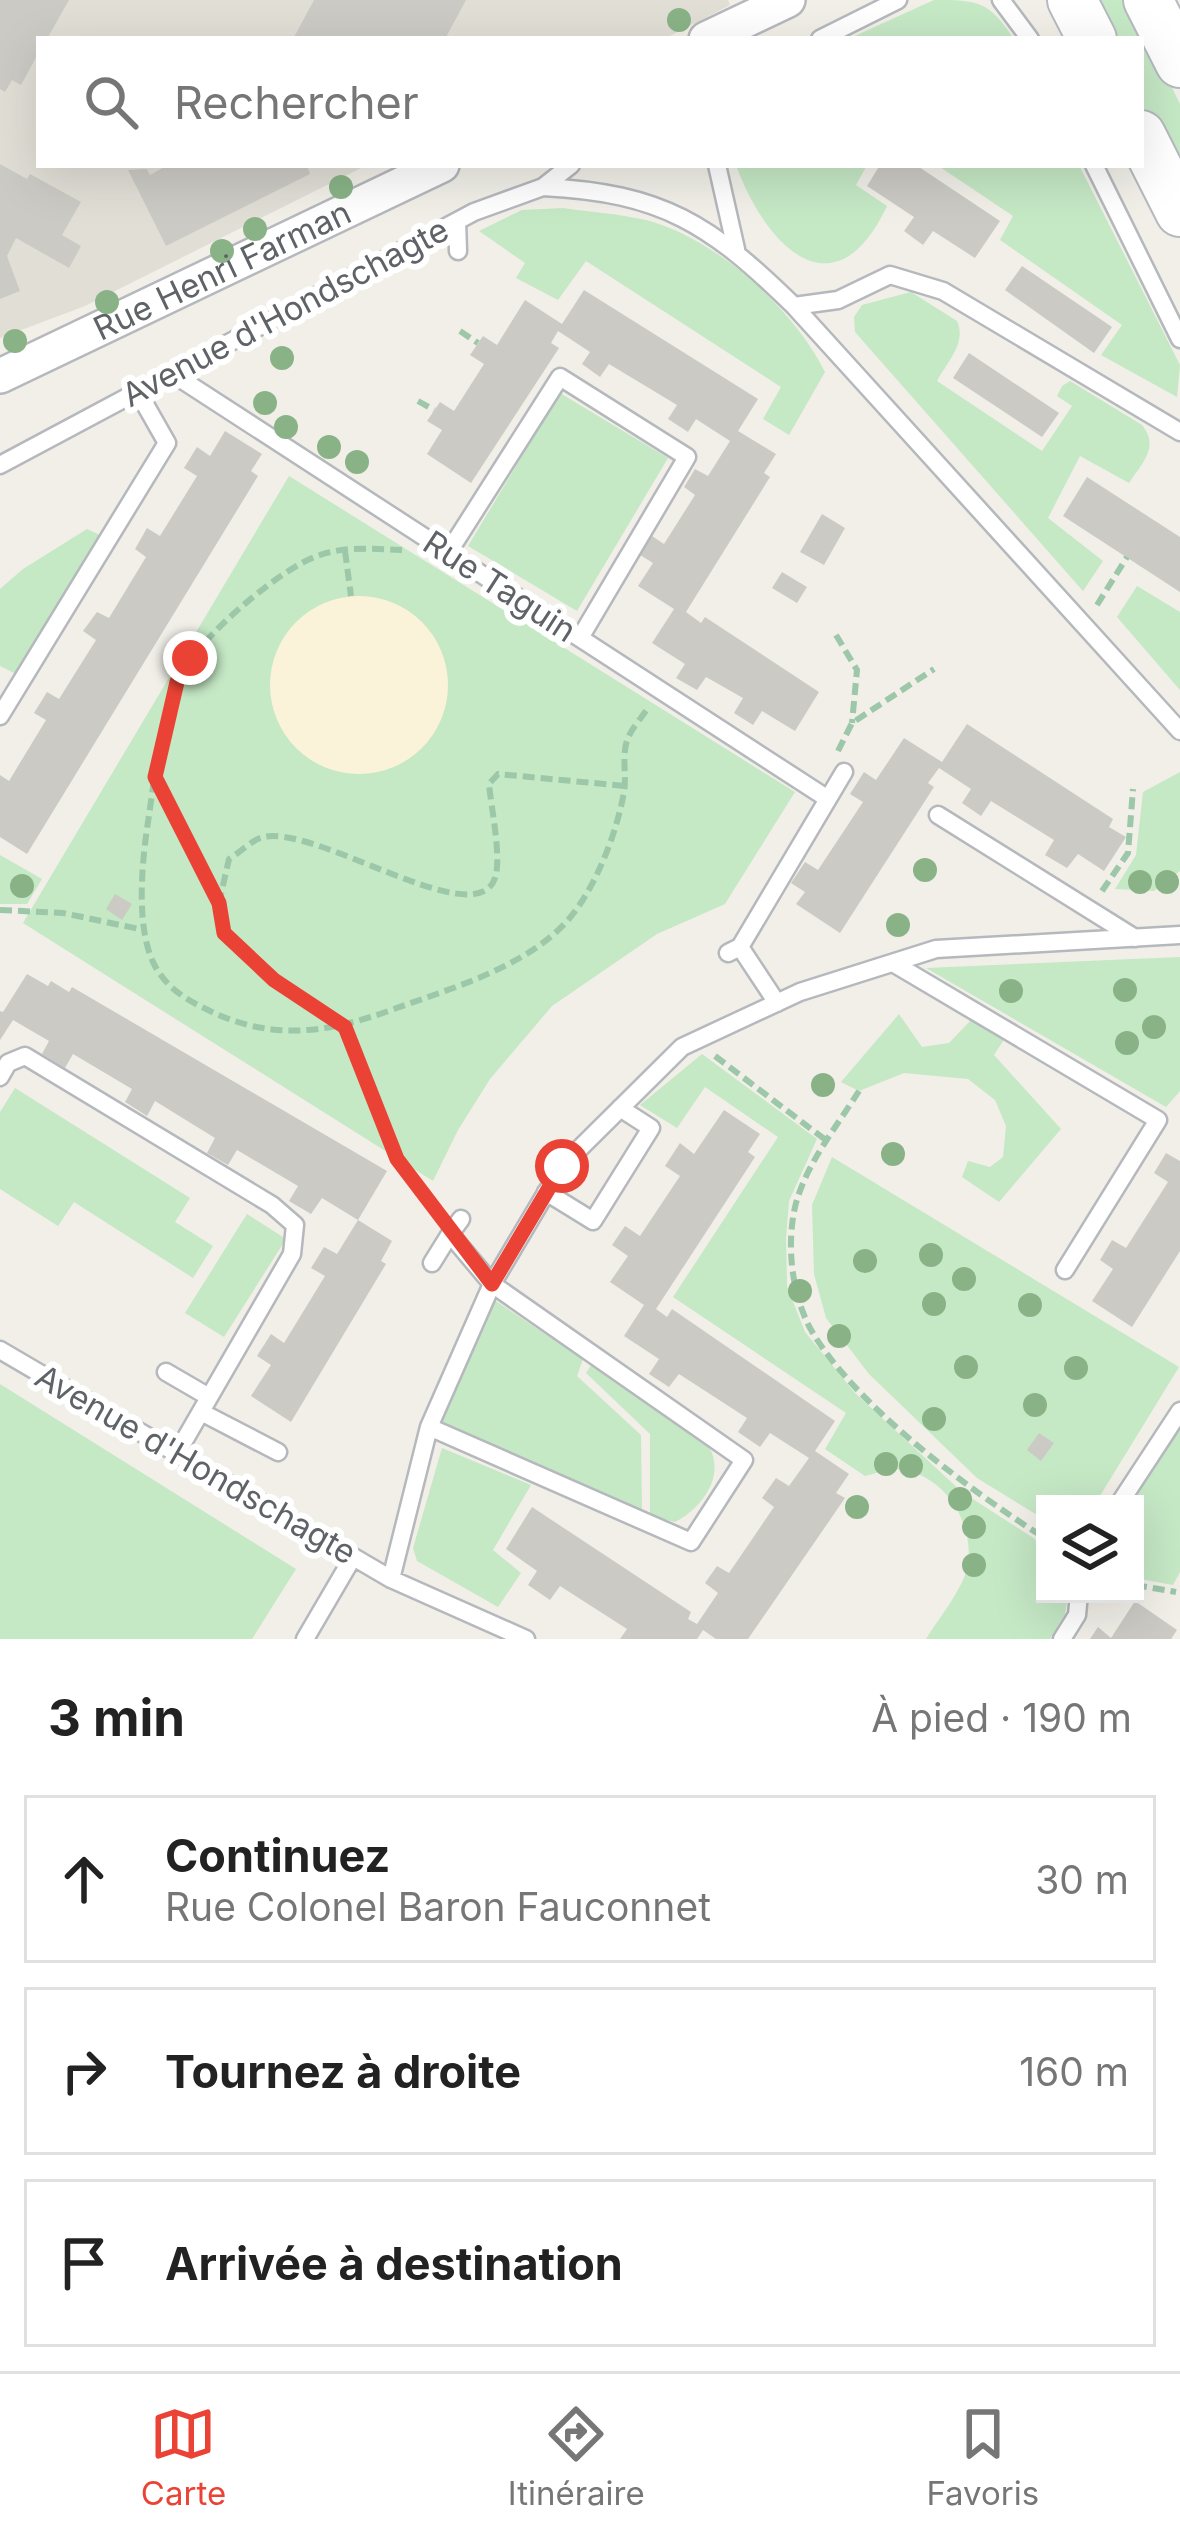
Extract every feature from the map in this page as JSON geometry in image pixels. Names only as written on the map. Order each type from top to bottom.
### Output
[{"type":"main road","points":[[1072,0],[1090,36]]},
{"type":"main road","points":[[1148,0],[1180,63]]},
{"type":"main road","points":[[1144,141],[1180,212]]},
{"type":"street","points":[[711,36],[766,4]]},
{"type":"street","name":"Rue Henri Farman","points":[[0,376],[436,168]]},
{"type":"lane","points":[[826,36],[898,0]]},
{"type":"lane","points":[[1001,0],[1028,36]]},
{"type":"lane","name":"Avenue d'Hondschagte","points":[[0,465],[104,414],[457,221],[543,187],[567,168]]},
{"type":"lane","points":[[718,168],[736,249]]},
{"type":"lane","points":[[1095,168],[1180,339]]},
{"type":"lane","points":[[543,187],[635,198],[680,216],[736,249],[794,306],[1180,731]]},
{"type":"lane","points":[[457,221],[458,251]]},
{"type":"lane","points":[[794,306],[838,300],[890,275],[916,280],[943,290],[1180,432]]},
{"type":"lane","points":[[352,277],[352,301]]},
{"type":"lane","name":"Rue Taguin","points":[[172,374],[828,799]]},
{"type":"lane","points":[[448,553],[560,377],[687,457],[580,638]]},
{"type":"lane","points":[[0,716],[167,443],[138,392]]},
{"type":"lane","points":[[777,1003],[734,950],[844,772]]},
{"type":"lane","points":[[938,814],[1136,938]]},
{"type":"lane","points":[[391,1579],[429,1427],[492,1284],[562,1166],[693,1040],[777,1003],[935,949],[1180,935]]},
{"type":"lane","points":[[893,963],[1158,1120],[1065,1270]]},
{"type":"lane","points":[[0,1076],[8,1063],[25,1056],[272,1204],[295,1225],[292,1254],[177,1454]]},
{"type":"lane","points":[[546,1192],[593,1220],[651,1128],[620,1108]]},
{"type":"lane","points":[[429,1427],[692,1542],[744,1460],[492,1284],[456,1226],[432,1263]]},
{"type":"lane","name":"Avenue d'Hondschagte","points":[[0,1350],[391,1579],[526,1639]]},
{"type":"lane","points":[[166,1372],[278,1452]]},
{"type":"lane","points":[[1125,1495],[1180,1411]]},
{"type":"lane","points":[[305,1639],[353,1557]]},
{"type":"lane","points":[[1062,1639],[1077,1615],[1078,1603]]},
{"type":"path","points":[[460,331],[478,343]]},
{"type":"path","points":[[418,401],[434,410]]},
{"type":"path","points":[[345,551],[351,596]]},
{"type":"path","points":[[448,553],[323,553],[294,566],[190,658],[177,682],[155,777],[142,865],[146,930],[154,965],[179,996],[227,1020],[265,1031],[345,1027],[494,969],[549,940],[578,909],[586,892],[619,815],[626,786],[626,740],[660,690]]},
{"type":"path","points":[[1084,626],[1127,557]]},
{"type":"path","points":[[836,635],[857,670],[852,723],[838,751],[844,772]]},
{"type":"path","points":[[852,723],[934,669]]},
{"type":"path","points":[[219,903],[229,859],[262,837],[297,838],[446,894],[475,896],[490,886],[496,872],[489,784],[498,774],[626,786]]},
{"type":"path","points":[[155,777],[219,903],[224,933],[274,980],[345,1027],[397,1159],[456,1226]]},
{"type":"path","points":[[1088,908],[1128,853],[1133,789]]},
{"type":"path","points":[[0,910],[63,913],[146,930]]},
{"type":"path","points":[[693,1040],[827,1141]]},
{"type":"path","points":[[859,1091],[796,1202],[794,1288],[811,1329],[857,1387],[968,1489],[1036,1532]]},
{"type":"path","points":[[1144,1587],[1176,1592]]},
{"type":"shaded area","points":[[0,0],[728,0],[730,5],[670,36],[36,36],[36,168],[361,168],[85,306],[0,338]]},
{"type":"green space","points":[[934,0],[981,5],[1012,36],[855,36]]},
{"type":"green space","points":[[1091,0],[1129,0],[1180,104],[1180,181],[1144,108],[1144,36],[1109,36]]},
{"type":"green space","points":[[737,168],[865,168],[856,185],[887,206],[866,240],[845,258],[824,263],[802,258],[783,243]]},
{"type":"green space","points":[[941,168],[1081,168],[1180,365],[1177,397],[1101,355],[1122,325],[1000,240],[1013,216]]},
{"type":"green space","points":[[563,208],[636,218],[673,229],[725,259],[773,301],[825,372],[789,435],[763,419],[781,387],[586,261],[558,300],[516,278],[525,263],[479,231],[522,210]]},
{"type":"green space","points":[[911,292],[957,321],[960,337],[937,381],[1042,451],[1072,406],[1057,396],[1070,381],[1142,425],[1147,433],[1147,455],[1129,483],[1080,456],[1048,518],[1103,561],[1083,591],[855,332],[854,317],[862,305]]},
{"type":"green space","points":[[560,393],[668,458],[577,611],[468,546]]},
{"type":"green space","points":[[289,476],[795,792],[725,904],[657,934],[552,1006],[490,1079],[433,1181],[23,923]]},
{"type":"green space","points":[[87,529],[102,536],[16,674],[0,666],[0,589]]},
{"type":"green space","points":[[1137,586],[1180,612],[1180,690],[1117,617]]},
{"type":"green space","points":[[1180,772],[1180,871],[1154,891],[1115,889],[1136,855],[1143,792]]},
{"type":"green space","points":[[0,855],[42,879],[27,904],[0,904]]},
{"type":"green space","points":[[1180,957],[1180,1091],[1166,1107],[926,968]]},
{"type":"green space","points":[[899,1014],[922,1047],[949,1043],[972,1019],[1005,1038],[994,1055],[1061,1129],[999,1202],[962,1177],[968,1161],[990,1167],[1003,1157],[1006,1126],[995,1100],[968,1079],[904,1073],[859,1091],[841,1082]]},
{"type":"green space","points":[[702,1054],[817,1139],[789,1201],[786,1238],[787,1286],[805,1332],[855,1393],[962,1492],[1035,1539],[1036,1603],[1067,1603],[1050,1639],[926,1639],[956,1593],[968,1564],[966,1533],[954,1504],[918,1474],[893,1470],[865,1476],[825,1449],[846,1413],[673,1297],[778,1137],[705,1087],[677,1128],[640,1105]]},
{"type":"green space","points":[[15,1088],[190,1198],[175,1222],[213,1246],[193,1278],[74,1202],[58,1226],[0,1189],[0,1112]]},
{"type":"green space","points":[[832,1157],[1179,1367],[1101,1495],[1036,1495],[1036,1514],[977,1478],[869,1374],[826,1318],[814,1274],[812,1205]]},
{"type":"green space","points":[[247,1214],[286,1239],[224,1337],[185,1313]]},
{"type":"green space","points":[[494,1300],[583,1359],[577,1376],[641,1435],[642,1512],[439,1424]]},
{"type":"green space","points":[[593,1362],[709,1447],[713,1480],[694,1509],[675,1522],[650,1516],[650,1434],[586,1373]]},
{"type":"green space","points":[[0,1384],[296,1569],[252,1639],[0,1639]]},
{"type":"green space","points":[[1180,1422],[1180,1572],[1173,1585],[1144,1580],[1144,1495],[1133,1495]]},
{"type":"green space","points":[[442,1448],[531,1485],[493,1550],[521,1573],[498,1607],[417,1561],[413,1548]]},
{"type":"sand","points":[[359,596],[393,603],[422,622],[441,651],[448,685],[441,719],[422,748],[393,767],[359,774],[325,767],[296,748],[277,719],[270,685],[277,651],[296,622],[325,603]]},
{"type":"building","points":[[0,0],[69,0],[49,36],[36,36],[36,58],[21,85],[12,80],[5,92],[0,89]]},
{"type":"building","points":[[314,0],[466,0],[447,36],[295,36]]},
{"type":"building","points":[[0,164],[27,179],[30,174],[81,202],[62,235],[81,246],[69,268],[16,238],[7,256],[20,291],[0,299]]},
{"type":"building","points":[[163,168],[308,168],[310,174],[166,246],[128,170],[147,169],[150,175]]},
{"type":"building","points":[[878,168],[920,168],[1000,221],[975,258],[933,231],[923,245],[904,231],[914,217],[867,186]]},
{"type":"building","points":[[1022,266],[1112,327],[1094,353],[1005,290]]},
{"type":"building","points":[[584,290],[758,399],[738,431],[776,454],[764,473],[770,477],[686,612],[701,623],[705,617],[819,692],[795,731],[762,711],[753,725],[734,713],[743,698],[706,677],[697,690],[676,678],[685,664],[652,643],[674,609],[638,586],[653,563],[640,555],[652,536],[664,544],[695,495],[684,487],[695,469],[708,476],[730,441],[696,419],[688,432],[668,419],[677,405],[609,364],[600,377],[582,364],[590,352],[558,331],[551,343],[559,348],[471,483],[427,454],[442,430],[427,421],[440,402],[454,411],[484,364],[470,355],[483,336],[497,345],[525,300],[562,324]]},
{"type":"building","points":[[969,353],[1059,413],[1042,437],[953,378]]},
{"type":"building","points":[[225,431],[262,454],[251,471],[258,476],[27,854],[0,837],[0,775],[9,781],[46,720],[34,713],[47,692],[59,699],[96,640],[83,631],[97,612],[109,618],[146,557],[135,549],[147,528],[160,536],[197,476],[184,468],[197,447],[210,456]]},
{"type":"building","points":[[1087,477],[1180,537],[1180,592],[1063,516]]},
{"type":"building","points":[[822,514],[845,528],[824,565],[800,552]]},
{"type":"building","points":[[782,572],[807,587],[797,603],[772,588]]},
{"type":"building","points":[[967,724],[1113,819],[1109,827],[1126,837],[1104,871],[1078,854],[1067,868],[1045,855],[1054,840],[991,801],[981,816],[962,803],[971,789],[939,768],[928,783],[934,787],[840,933],[796,904],[805,892],[791,883],[805,862],[818,870],[863,802],[850,794],[864,772],[876,780],[904,738],[942,762]]},
{"type":"building","points":[[115,894],[132,904],[122,920],[106,909]]},
{"type":"building","points":[[27,974],[48,986],[51,981],[69,992],[72,987],[387,1171],[358,1220],[322,1198],[311,1214],[289,1201],[298,1186],[237,1150],[228,1165],[207,1153],[215,1138],[155,1101],[147,1116],[125,1102],[132,1089],[73,1054],[65,1068],[42,1054],[49,1041],[13,1020],[0,1040],[0,1011]]},
{"type":"building","points":[[724,1110],[760,1134],[748,1152],[755,1157],[656,1309],[667,1317],[672,1309],[835,1421],[815,1451],[849,1474],[836,1493],[845,1498],[748,1639],[716,1639],[703,1630],[697,1639],[620,1639],[627,1629],[560,1586],[550,1600],[528,1585],[537,1571],[506,1549],[532,1507],[691,1612],[688,1619],[697,1624],[718,1593],[705,1583],[717,1566],[729,1573],[774,1507],[762,1498],[776,1478],[789,1486],[809,1458],[770,1433],[760,1447],[738,1432],[747,1418],[679,1374],[669,1387],[649,1374],[659,1359],[624,1336],[644,1305],[610,1282],[628,1256],[612,1245],[625,1226],[640,1236],[680,1176],[665,1166],[680,1143],[694,1154]]},
{"type":"building","points":[[1166,1153],[1180,1161],[1180,1251],[1132,1327],[1092,1301],[1113,1269],[1100,1260],[1112,1240],[1126,1248],[1168,1182],[1154,1173]]},
{"type":"building","points":[[358,1220],[392,1241],[381,1261],[386,1264],[291,1422],[251,1396],[271,1365],[257,1356],[271,1334],[284,1343],[325,1276],[311,1268],[324,1247],[337,1254]]},
{"type":"building","points":[[1039,1433],[1054,1443],[1041,1461],[1027,1450]]},
{"type":"building","points":[[1134,1603],[1177,1630],[1171,1639],[1090,1639],[1098,1627],[1111,1638]]},
{"type":"route","points":[[190,658],[177,682],[155,777],[219,903],[224,933],[274,980],[345,1027],[397,1159],[492,1284],[562,1166]]}]
